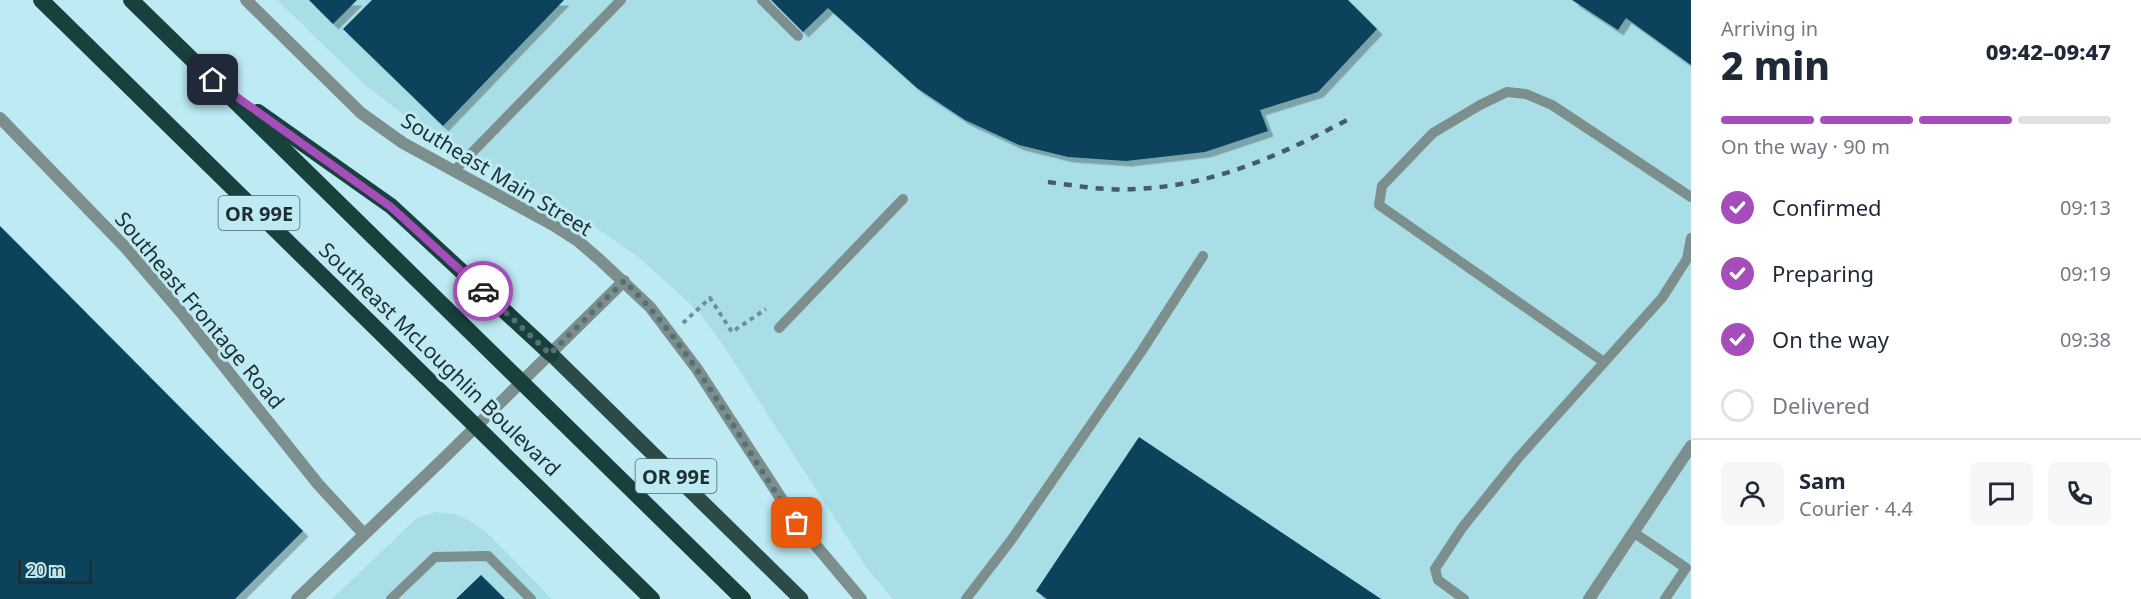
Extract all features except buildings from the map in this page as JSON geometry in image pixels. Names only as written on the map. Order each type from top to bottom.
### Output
[{"type":"highway","name":"Southeast McLoughlin Boulevard","points":[[41,0],[652,599]]},
{"type":"highway","name":"OR 99E","points":[[131,0],[213,80],[391,207],[550,354]]},
{"type":"highway","points":[[213,80],[743,599]]},
{"type":"main road","name":"OR 99E","points":[[550,354],[801,599]]},
{"type":"street","name":"Southeast Main Street","points":[[246,0],[361,112],[403,143],[578,241],[624,281],[650,307],[672,334],[790,514],[861,599]]},
{"type":"street","name":"Southeast Frontage Road","points":[[0,118],[124,246],[180,311],[312,477],[364,534]]},
{"type":"street","points":[[297,599],[624,281]]},
{"type":"street","points":[[1589,599],[1691,446]]},
{"type":"lane","points":[[454,171],[621,0]]},
{"type":"lane","points":[[762,0],[798,36]]},
{"type":"lane","points":[[1604,362],[1379,205],[1382,186],[1433,133],[1506,92],[1526,94],[1552,105],[1691,197]]},
{"type":"lane","points":[[779,328],[903,199]]},
{"type":"lane","points":[[1464,599],[1438,580],[1435,569],[1462,528],[1519,457],[1662,298],[1687,259],[1691,238]]},
{"type":"lane","points":[[966,599],[1018,530],[1141,352],[1203,256]]},
{"type":"lane","points":[[1633,532],[1686,568],[1665,599]]},
{"type":"lane","points":[[391,599],[435,557],[488,556],[531,599]]},
{"type":"path","points":[[672,334],[710,298],[732,332],[766,309]]},
{"type":"shaded area","points":[[277,0],[1691,0],[1691,599],[893,599],[867,568],[721,342],[701,315],[637,256],[583,219],[429,134],[365,85]]},
{"type":"shaded area","points":[[435,512],[455,514],[487,533],[552,599],[332,599],[417,518]]},
{"type":"railway","points":[[1048,182],[1092,188],[1124,189],[1164,187],[1192,182],[1272,156],[1349,119]]},
{"type":"way so far","points":[[483,291],[550,354],[624,281],[650,307],[697,369],[797,523]]},
{"type":"route","points":[[213,80],[391,207],[483,291]]}]
